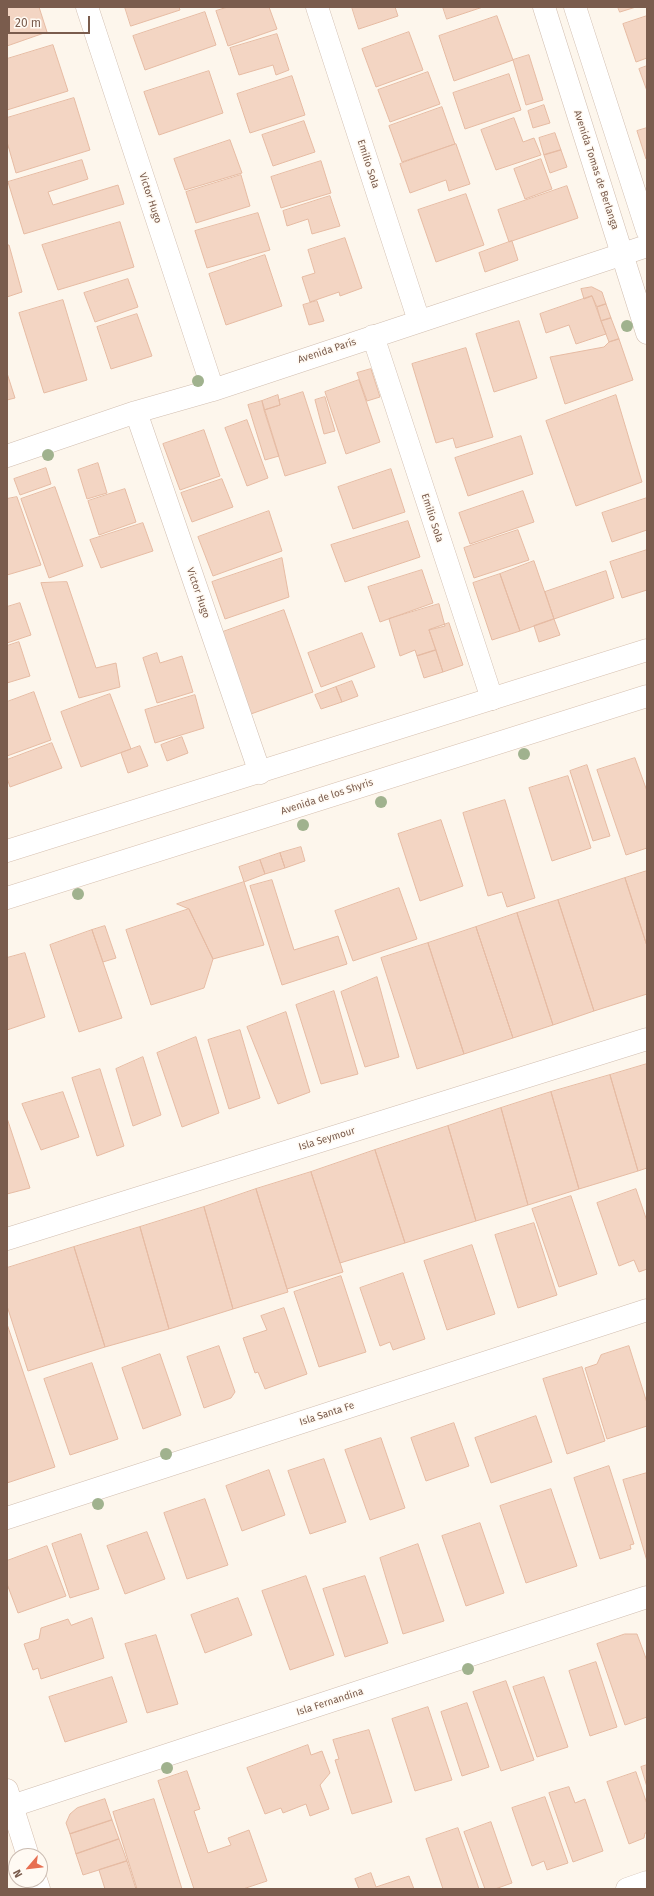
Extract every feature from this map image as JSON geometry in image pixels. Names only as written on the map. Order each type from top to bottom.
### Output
[{"type":"street","name":"Victor Hugo","points":[[87,7],[213,390]]},
{"type":"street","name":"Emilio Sola","points":[[317,7],[419,321]]},
{"type":"street","name":"Avenida Tomas de Berlanga","points":[[544,7],[647,333]]},
{"type":"street","points":[[575,7],[647,230]]},
{"type":"street","name":"Avenida París","points":[[7,456],[136,412],[213,390],[647,246]]},
{"type":"street","name":"Emilio Sola","points":[[373,336],[492,699]]},
{"type":"street","name":"Victor Hugo","points":[[136,412],[260,773]]},
{"type":"street","points":[[7,851],[260,773],[647,650]]},
{"type":"street","name":"Avenida de los Shyris","points":[[7,898],[647,696]]},
{"type":"street","name":"Isla Seymour","points":[[7,1239],[647,1040]]},
{"type":"street","name":"Isla Santa Fe","points":[[7,1518],[647,1310]]},
{"type":"street","name":"Isla Fernandina","points":[[10,1798],[647,1597]]},
{"type":"street","points":[[10,1798],[26,1848]]},
{"type":"street","points":[[627,1889],[647,1882]]},
{"type":"building","points":[[7,7],[39,7],[47,32],[7,46]]},
{"type":"building","points":[[125,7],[179,7],[180,10],[131,26]]},
{"type":"building","points":[[228,7],[269,7],[277,29],[228,46],[216,11]]},
{"type":"building","points":[[352,7],[395,7],[398,16],[359,29]]},
{"type":"building","points":[[443,7],[483,7],[447,19]]},
{"type":"building","points":[[618,7],[636,7],[620,12]]},
{"type":"building","points":[[205,12],[216,45],[145,70],[133,36]]},
{"type":"building","points":[[497,16],[513,60],[454,81],[439,36]]},
{"type":"building","points":[[647,16],[647,58],[636,62],[623,24]]},
{"type":"building","points":[[409,32],[423,70],[376,87],[362,49]]},
{"type":"building","points":[[277,34],[289,70],[276,75],[273,65],[239,75],[230,48]]},
{"type":"building","points":[[53,45],[68,91],[7,110],[7,59]]},
{"type":"building","points":[[529,55],[543,100],[526,105],[513,60]]},
{"type":"building","points":[[647,66],[647,91],[639,69]]},
{"type":"building","points":[[209,71],[223,113],[159,135],[144,92]]},
{"type":"building","points":[[428,72],[440,104],[390,122],[378,90]]},
{"type":"building","points":[[509,74],[521,110],[465,129],[453,93]]},
{"type":"building","points":[[292,76],[305,115],[250,133],[237,94]]},
{"type":"building","points":[[74,98],[90,150],[16,173],[7,142],[7,118]]},
{"type":"building","points":[[544,105],[550,123],[533,128],[528,111]]},
{"type":"building","points":[[442,107],[455,144],[402,162],[389,126]]},
{"type":"building","points":[[514,118],[523,142],[534,138],[541,155],[496,170],[481,130]]},
{"type":"building","points":[[304,121],[315,152],[273,166],[262,135]]},
{"type":"building","points":[[647,128],[647,158],[646,159],[637,131]]},
{"type":"building","points":[[555,133],[561,150],[544,155],[539,138]]},
{"type":"building","points":[[230,140],[242,173],[185,190],[174,159]]},
{"type":"building","points":[[456,144],[470,184],[449,191],[446,180],[410,193],[400,164]]},
{"type":"building","points":[[561,150],[567,167],[550,173],[544,155]]},
{"type":"building","points":[[541,159],[552,189],[525,199],[514,169]]},
{"type":"building","points":[[82,160],[88,179],[48,192],[53,205],[118,185],[124,204],[24,234],[8,182]]},
{"type":"building","points":[[321,161],[331,193],[281,208],[271,177]]},
{"type":"building","points":[[241,175],[250,206],[196,223],[186,192]]},
{"type":"building","points":[[567,186],[578,218],[509,242],[498,210]]},
{"type":"building","points":[[466,194],[484,245],[436,262],[418,210]]},
{"type":"building","points":[[330,196],[340,226],[312,234],[308,219],[287,226],[283,211]]},
{"type":"building","points":[[258,213],[270,250],[207,268],[195,231]]},
{"type":"building","points":[[120,222],[134,267],[58,290],[42,245]]},
{"type":"building","points":[[345,238],[362,288],[340,296],[339,292],[310,302],[302,277],[315,273],[308,250]]},
{"type":"building","points":[[512,241],[518,260],[485,272],[479,253]]},
{"type":"building","points":[[7,245],[9,245],[22,292],[7,297]]},
{"type":"building","points":[[265,255],[282,306],[226,325],[209,274]]},
{"type":"building","points":[[128,279],[138,307],[95,322],[84,293]]},
{"type":"building","points":[[592,287],[602,292],[606,304],[597,307],[592,296],[584,299],[581,289]]},
{"type":"building","points":[[592,296],[606,334],[576,344],[569,325],[546,333],[540,314]]},
{"type":"building","points":[[63,300],[87,380],[44,393],[19,313]]},
{"type":"building","points":[[317,301],[324,321],[309,325],[303,305]]},
{"type":"building","points":[[606,304],[611,318],[601,321],[597,307]]},
{"type":"building","points":[[137,314],[152,356],[111,369],[97,327]]},
{"type":"building","points":[[611,318],[619,339],[609,342],[601,321]]},
{"type":"building","points":[[519,321],[537,378],[494,392],[476,334]]},
{"type":"building","points":[[619,339],[633,380],[565,404],[550,357],[604,347],[609,342]]},
{"type":"building","points":[[466,348],[493,437],[456,448],[453,438],[436,443],[412,364]]},
{"type":"building","points":[[371,369],[380,397],[367,401],[357,373]]},
{"type":"building","points":[[7,373],[15,398],[7,400]]},
{"type":"building","points":[[359,380],[380,442],[346,454],[325,392]]},
{"type":"building","points":[[303,392],[326,463],[285,476],[264,410],[280,405],[279,400]]},
{"type":"building","points":[[278,395],[280,405],[264,410],[262,401]]},
{"type":"building","points":[[616,395],[642,482],[576,506],[546,421]]},
{"type":"building","points":[[325,397],[335,431],[324,434],[315,400]]},
{"type":"building","points":[[262,401],[279,456],[265,460],[248,405]]},
{"type":"building","points":[[247,420],[268,478],[247,486],[225,428]]},
{"type":"building","points":[[204,430],[220,476],[180,490],[163,444]]},
{"type":"building","points":[[521,436],[533,474],[468,496],[455,458]]},
{"type":"building","points":[[98,463],[107,493],[87,499],[78,470]]},
{"type":"building","points":[[46,468],[51,484],[20,495],[14,479]]},
{"type":"building","points":[[391,469],[405,512],[353,529],[338,487]]},
{"type":"building","points":[[222,479],[233,507],[192,522],[181,493]]},
{"type":"building","points":[[55,487],[83,566],[49,578],[21,499]]},
{"type":"building","points":[[125,489],[136,522],[99,535],[88,501]]},
{"type":"building","points":[[523,491],[534,522],[470,544],[459,513]]},
{"type":"building","points":[[17,497],[41,565],[7,575],[7,499]]},
{"type":"building","points":[[647,498],[647,530],[612,542],[602,513]]},
{"type":"building","points":[[269,511],[282,551],[213,576],[198,537]]},
{"type":"building","points":[[408,521],[420,557],[345,582],[331,545]]},
{"type":"building","points":[[143,523],[153,551],[101,568],[90,540]]},
{"type":"building","points":[[518,530],[529,560],[474,578],[464,548]]},
{"type":"building","points":[[647,550],[647,590],[622,598],[610,562]]},
{"type":"building","points":[[282,558],[289,597],[225,619],[212,582]]},
{"type":"building","points":[[534,561],[554,619],[520,631],[500,574]]},
{"type":"building","points":[[422,570],[433,603],[380,622],[368,587]]},
{"type":"building","points":[[606,571],[614,598],[554,619],[545,592]]},
{"type":"building","points":[[500,574],[520,631],[492,640],[473,583]]},
{"type":"building","points":[[67,582],[96,668],[116,663],[120,687],[79,698],[41,583]]},
{"type":"building","points":[[20,603],[31,635],[7,643],[7,607]]},
{"type":"building","points":[[439,604],[445,626],[429,630],[436,650],[417,656],[415,650],[400,656],[389,619]]},
{"type":"building","points":[[284,610],[313,692],[248,715],[220,633]]},
{"type":"building","points":[[554,619],[560,635],[539,642],[534,626]]},
{"type":"building","points":[[449,623],[463,665],[443,672],[429,630]]},
{"type":"building","points":[[362,633],[375,667],[321,687],[308,653]]},
{"type":"building","points":[[19,642],[30,676],[7,683],[7,646]]},
{"type":"building","points":[[436,650],[443,672],[424,678],[417,656]]},
{"type":"building","points":[[157,653],[160,663],[182,656],[193,692],[157,703],[143,658]]},
{"type":"building","points":[[352,681],[358,696],[342,702],[336,687]]},
{"type":"building","points":[[336,687],[342,702],[321,709],[315,695]]},
{"type":"building","points":[[34,692],[51,740],[7,756],[7,702]]},
{"type":"building","points":[[110,694],[131,749],[81,767],[61,712]]},
{"type":"building","points":[[195,695],[204,728],[155,743],[145,710]]},
{"type":"building","points":[[182,737],[188,753],[167,761],[161,745]]},
{"type":"building","points":[[52,743],[62,768],[10,787],[7,778],[7,760]]},
{"type":"building","points":[[140,746],[148,766],[128,773],[121,753]]},
{"type":"building","points":[[635,758],[647,791],[647,848],[626,855],[597,770]]},
{"type":"building","points":[[587,765],[610,836],[593,841],[570,771]]},
{"type":"building","points":[[568,776],[591,848],[552,861],[529,788]]},
{"type":"building","points":[[505,800],[535,898],[507,907],[502,892],[488,896],[463,813]]},
{"type":"building","points":[[441,820],[463,886],[420,901],[398,834]]},
{"type":"building","points":[[301,847],[305,861],[285,868],[280,853]]},
{"type":"building","points":[[280,853],[285,868],[265,874],[260,860]]},
{"type":"building","points":[[260,860],[265,874],[244,882],[239,867]]},
{"type":"building","points":[[647,871],[647,946],[625,878]]},
{"type":"building","points":[[625,878],[647,946],[647,994],[594,1011],[558,900]]},
{"type":"building","points":[[272,880],[294,950],[338,936],[347,964],[282,985],[250,886]]},
{"type":"building","points":[[244,882],[264,945],[213,959],[189,909],[177,904]]},
{"type":"building","points":[[399,888],[417,939],[353,961],[335,911]]},
{"type":"building","points":[[558,900],[594,1011],[553,1025],[517,913]]},
{"type":"building","points":[[189,909],[213,959],[204,988],[151,1005],[126,930]]},
{"type":"building","points":[[517,913],[553,1025],[513,1038],[476,927]]},
{"type":"building","points":[[105,926],[116,958],[103,962],[92,930]]},
{"type":"building","points":[[476,927],[513,1038],[464,1054],[428,943]]},
{"type":"building","points":[[92,930],[122,1018],[79,1032],[50,945]]},
{"type":"building","points":[[428,943],[464,1054],[417,1069],[381,958]]},
{"type":"building","points":[[25,953],[45,1017],[7,1030],[7,958]]},
{"type":"building","points":[[377,977],[399,1057],[365,1067],[341,992]]},
{"type":"building","points":[[334,991],[358,1074],[321,1084],[296,1005]]},
{"type":"building","points":[[286,1012],[310,1092],[278,1104],[247,1027]]},
{"type":"building","points":[[240,1030],[260,1098],[229,1109],[208,1040]]},
{"type":"building","points":[[196,1037],[219,1113],[182,1127],[157,1053]]},
{"type":"building","points":[[143,1057],[161,1115],[133,1126],[116,1069]]},
{"type":"building","points":[[647,1064],[647,1168],[638,1171],[610,1075]]},
{"type":"building","points":[[100,1069],[124,1146],[97,1156],[72,1078]]},
{"type":"building","points":[[610,1075],[638,1171],[579,1189],[551,1092]]},
{"type":"building","points":[[63,1092],[79,1137],[41,1150],[22,1104]]},
{"type":"building","points":[[551,1092],[579,1189],[528,1205],[501,1108]]},
{"type":"building","points":[[501,1108],[528,1205],[476,1221],[448,1126]]},
{"type":"building","points":[[7,1118],[30,1188],[7,1194]]},
{"type":"building","points":[[448,1126],[476,1221],[405,1243],[375,1150]]},
{"type":"building","points":[[375,1150],[405,1243],[340,1263],[311,1172]]},
{"type":"building","points":[[311,1172],[343,1272],[287,1289],[256,1189]]},
{"type":"building","points":[[256,1189],[288,1292],[233,1309],[204,1207]]},
{"type":"building","points":[[636,1189],[647,1221],[647,1269],[639,1272],[634,1260],[619,1266],[597,1203]]},
{"type":"building","points":[[571,1196],[597,1274],[559,1287],[532,1209]]},
{"type":"building","points":[[204,1207],[233,1309],[169,1329],[140,1227]]},
{"type":"building","points":[[534,1223],[557,1295],[518,1308],[495,1235]]},
{"type":"building","points":[[140,1227],[169,1329],[105,1347],[74,1247]]},
{"type":"building","points":[[472,1245],[495,1314],[447,1330],[424,1261]]},
{"type":"building","points":[[74,1247],[105,1347],[28,1371],[7,1306],[7,1268]]},
{"type":"building","points":[[403,1273],[425,1339],[393,1350],[390,1342],[380,1346],[360,1288]]},
{"type":"building","points":[[341,1276],[366,1352],[319,1367],[294,1292]]},
{"type":"building","points":[[284,1308],[307,1374],[265,1389],[258,1372],[255,1373],[243,1338],[267,1330],[261,1316]]},
{"type":"building","points":[[7,1324],[55,1467],[7,1483]]},
{"type":"building","points":[[219,1346],[235,1392],[231,1398],[204,1408],[187,1357]]},
{"type":"building","points":[[629,1346],[647,1403],[647,1426],[607,1439],[585,1368],[597,1364],[601,1355]]},
{"type":"building","points":[[160,1354],[181,1415],[143,1429],[122,1368]]},
{"type":"building","points":[[92,1363],[118,1439],[70,1455],[44,1379]]},
{"type":"building","points":[[582,1367],[605,1441],[567,1454],[543,1379]]},
{"type":"building","points":[[536,1416],[552,1462],[491,1483],[475,1438]]},
{"type":"building","points":[[454,1423],[469,1466],[426,1481],[411,1438]]},
{"type":"building","points":[[381,1438],[405,1508],[370,1520],[345,1450]]},
{"type":"building","points":[[324,1459],[346,1522],[310,1534],[288,1471]]},
{"type":"building","points":[[609,1466],[634,1544],[630,1545],[631,1549],[600,1559],[574,1478]]},
{"type":"building","points":[[269,1470],[285,1515],[242,1531],[226,1486]]},
{"type":"building","points":[[647,1473],[647,1561],[623,1480]]},
{"type":"building","points":[[551,1489],[577,1566],[526,1583],[500,1506]]},
{"type":"building","points":[[205,1499],[228,1565],[187,1579],[164,1513]]},
{"type":"building","points":[[480,1523],[504,1593],[466,1606],[442,1536]]},
{"type":"building","points":[[147,1532],[165,1579],[125,1594],[107,1546]]},
{"type":"building","points":[[81,1534],[99,1589],[70,1598],[52,1544]]},
{"type":"building","points":[[418,1544],[444,1621],[403,1634],[380,1558]]},
{"type":"building","points":[[47,1546],[66,1596],[18,1613],[7,1584],[7,1561]]},
{"type":"building","points":[[306,1576],[334,1655],[290,1670],[262,1591]]},
{"type":"building","points":[[365,1576],[388,1643],[345,1657],[323,1589]]},
{"type":"building","points":[[238,1598],[252,1635],[205,1653],[191,1615]]},
{"type":"building","points":[[92,1618],[104,1658],[41,1679],[38,1668],[33,1670],[24,1644],[39,1639],[41,1628],[68,1619],[71,1625]]},
{"type":"building","points":[[625,1634],[637,1634],[647,1661],[647,1717],[625,1725],[597,1644]]},
{"type":"building","points":[[156,1635],[178,1704],[147,1713],[125,1644]]},
{"type":"building","points":[[596,1662],[617,1727],[590,1736],[569,1671]]},
{"type":"building","points":[[112,1677],[127,1722],[65,1742],[49,1697]]},
{"type":"building","points":[[544,1677],[568,1747],[537,1757],[513,1687]]},
{"type":"building","points":[[506,1681],[534,1760],[501,1771],[473,1692]]},
{"type":"building","points":[[467,1703],[489,1767],[462,1776],[441,1712]]},
{"type":"building","points":[[428,1707],[452,1780],[415,1791],[392,1719]]},
{"type":"building","points":[[369,1730],[392,1802],[352,1814],[335,1760],[339,1759],[333,1740]]},
{"type":"building","points":[[308,1745],[311,1755],[322,1751],[330,1773],[320,1785],[329,1809],[310,1816],[306,1804],[283,1813],[281,1808],[265,1814],[247,1768]]},
{"type":"building","points":[[647,1765],[647,1787],[641,1767]]},
{"type":"building","points":[[187,1771],[200,1809],[194,1811],[208,1853],[231,1845],[228,1838],[249,1830],[267,1881],[243,1889],[194,1889],[158,1781]]},
{"type":"building","points":[[636,1772],[647,1804],[647,1833],[645,1833],[644,1838],[629,1844],[607,1782]]},
{"type":"building","points":[[569,1787],[575,1803],[585,1799],[603,1851],[573,1862],[549,1793]]},
{"type":"building","points":[[545,1797],[568,1863],[547,1870],[544,1861],[532,1866],[512,1808]]},
{"type":"building","points":[[105,1799],[112,1820],[70,1834],[66,1823],[70,1814],[77,1808]]},
{"type":"building","points":[[154,1799],[182,1889],[137,1889],[113,1812]]},
{"type":"building","points":[[112,1820],[119,1839],[76,1854],[70,1834]]},
{"type":"building","points":[[491,1822],[512,1883],[495,1889],[485,1889],[464,1832]]},
{"type":"building","points":[[458,1828],[479,1889],[443,1889],[426,1839]]},
{"type":"building","points":[[119,1839],[127,1861],[83,1875],[76,1854]]},
{"type":"building","points":[[127,1861],[136,1889],[105,1889],[99,1870]]},
{"type":"building","points":[[371,1873],[376,1887],[409,1876],[414,1889],[359,1889],[355,1879]]}]
